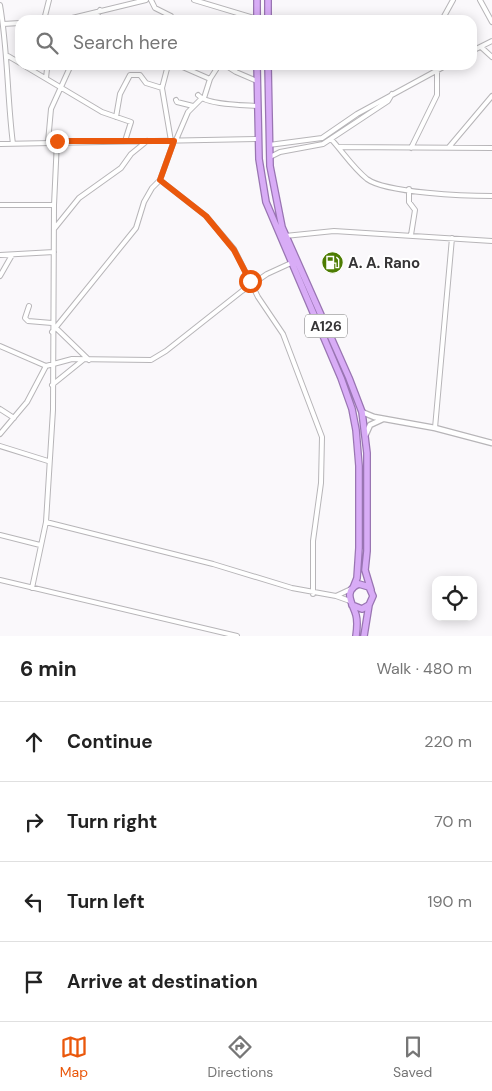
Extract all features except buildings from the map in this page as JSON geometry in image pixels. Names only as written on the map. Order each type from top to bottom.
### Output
[{"type":"highway","points":[[257,0],[257,15]]},
{"type":"highway","points":[[268,0],[268,15]]},
{"type":"highway","name":"A126","points":[[257,70],[260,173],[266,202],[341,378],[352,409],[356,430],[359,466],[359,548],[357,578],[352,588],[351,603],[356,616],[356,636]]},
{"type":"highway","name":"A126","points":[[268,70],[270,157],[276,202],[285,236],[349,378],[362,412],[366,436],[367,551],[364,564],[373,596],[369,605],[364,636]]},
{"type":"highway","points":[[352,588],[362,584],[371,590]]},
{"type":"highway","points":[[351,603],[359,608],[369,605]]},
{"type":"street","points":[[45,15],[49,0]]},
{"type":"street","points":[[82,15],[146,0]]},
{"type":"street","points":[[151,0],[155,8],[169,15]]},
{"type":"street","points":[[194,0],[242,15]]},
{"type":"street","points":[[445,15],[453,0]]},
{"type":"street","points":[[480,0],[492,22]]},
{"type":"street","points":[[0,5],[8,56],[8,100],[13,144]]},
{"type":"street","points":[[97,15],[100,10]]},
{"type":"street","points":[[3,24],[15,23]]},
{"type":"street","points":[[477,49],[492,41]]},
{"type":"street","points":[[481,47],[492,57]]},
{"type":"street","points":[[8,56],[15,60]]},
{"type":"street","points":[[32,70],[102,112],[131,122],[125,141]]},
{"type":"street","points":[[46,78],[47,70]]},
{"type":"street","points":[[48,142],[51,109],[69,70]]},
{"type":"street","points":[[167,70],[162,88],[174,141]]},
{"type":"street","points":[[189,70],[210,79]]},
{"type":"street","points":[[199,97],[204,98],[210,79],[216,70]]},
{"type":"street","points":[[233,70],[257,81]]},
{"type":"street","points":[[269,145],[322,138],[350,118],[437,70],[437,94],[411,148]]},
{"type":"street","points":[[116,117],[120,94],[130,76],[140,75],[146,83],[162,88]]},
{"type":"street","points":[[270,157],[280,152],[319,146],[388,101],[392,94]]},
{"type":"street","points":[[449,147],[492,96]]},
{"type":"street","points":[[54,326],[136,228],[144,202],[152,188],[160,180],[174,141],[188,112],[199,97]]},
{"type":"street","points":[[199,97],[219,103],[257,106]]},
{"type":"street","points":[[176,100],[177,102],[193,106]]},
{"type":"street","points":[[332,138],[367,179],[382,185],[451,194],[492,196]]},
{"type":"street","points":[[0,144],[57,141],[258,139]]},
{"type":"street","points":[[32,588],[46,522],[48,461],[53,410],[52,332],[54,326],[54,205],[57,141]]},
{"type":"street","points":[[54,230],[79,198],[121,168],[131,154],[147,141]]},
{"type":"street","points":[[339,147],[492,148]]},
{"type":"street","points":[[160,180],[206,216],[234,250],[252,284],[283,334],[322,437],[321,483],[314,541],[313,594]]},
{"type":"street","points":[[409,189],[409,202],[415,210],[411,234]]},
{"type":"street","points":[[0,205],[54,205]]},
{"type":"street","points":[[285,236],[334,231],[411,234],[492,241]]},
{"type":"street","points":[[435,428],[452,238]]},
{"type":"street","points":[[0,256],[54,252]]},
{"type":"street","points":[[0,276],[12,255]]},
{"type":"street","points":[[0,346],[46,366],[72,359],[140,361],[158,357],[252,284],[267,274],[291,263]]},
{"type":"street","points":[[29,306],[25,318],[28,321],[54,326],[89,360]]},
{"type":"street","points":[[52,385],[84,360]]},
{"type":"street","points":[[0,434],[27,402],[46,366]]},
{"type":"street","points":[[0,409],[14,418]]},
{"type":"street","points":[[362,412],[384,419],[435,428],[492,443]]},
{"type":"street","points":[[366,436],[370,425],[384,419]]},
{"type":"street","points":[[0,446],[48,461]]},
{"type":"street","points":[[46,522],[213,564],[313,594],[336,596],[351,603]]},
{"type":"street","points":[[0,535],[40,545]]},
{"type":"street","points":[[0,580],[237,636]]},
{"type":"street","points":[[336,596],[352,588]]},
{"type":"place","name":"A. A. Rano","points":[[332,263]]},
{"type":"route","points":[[57,141],[174,141],[160,180],[206,216],[234,250],[250,281]]}]
